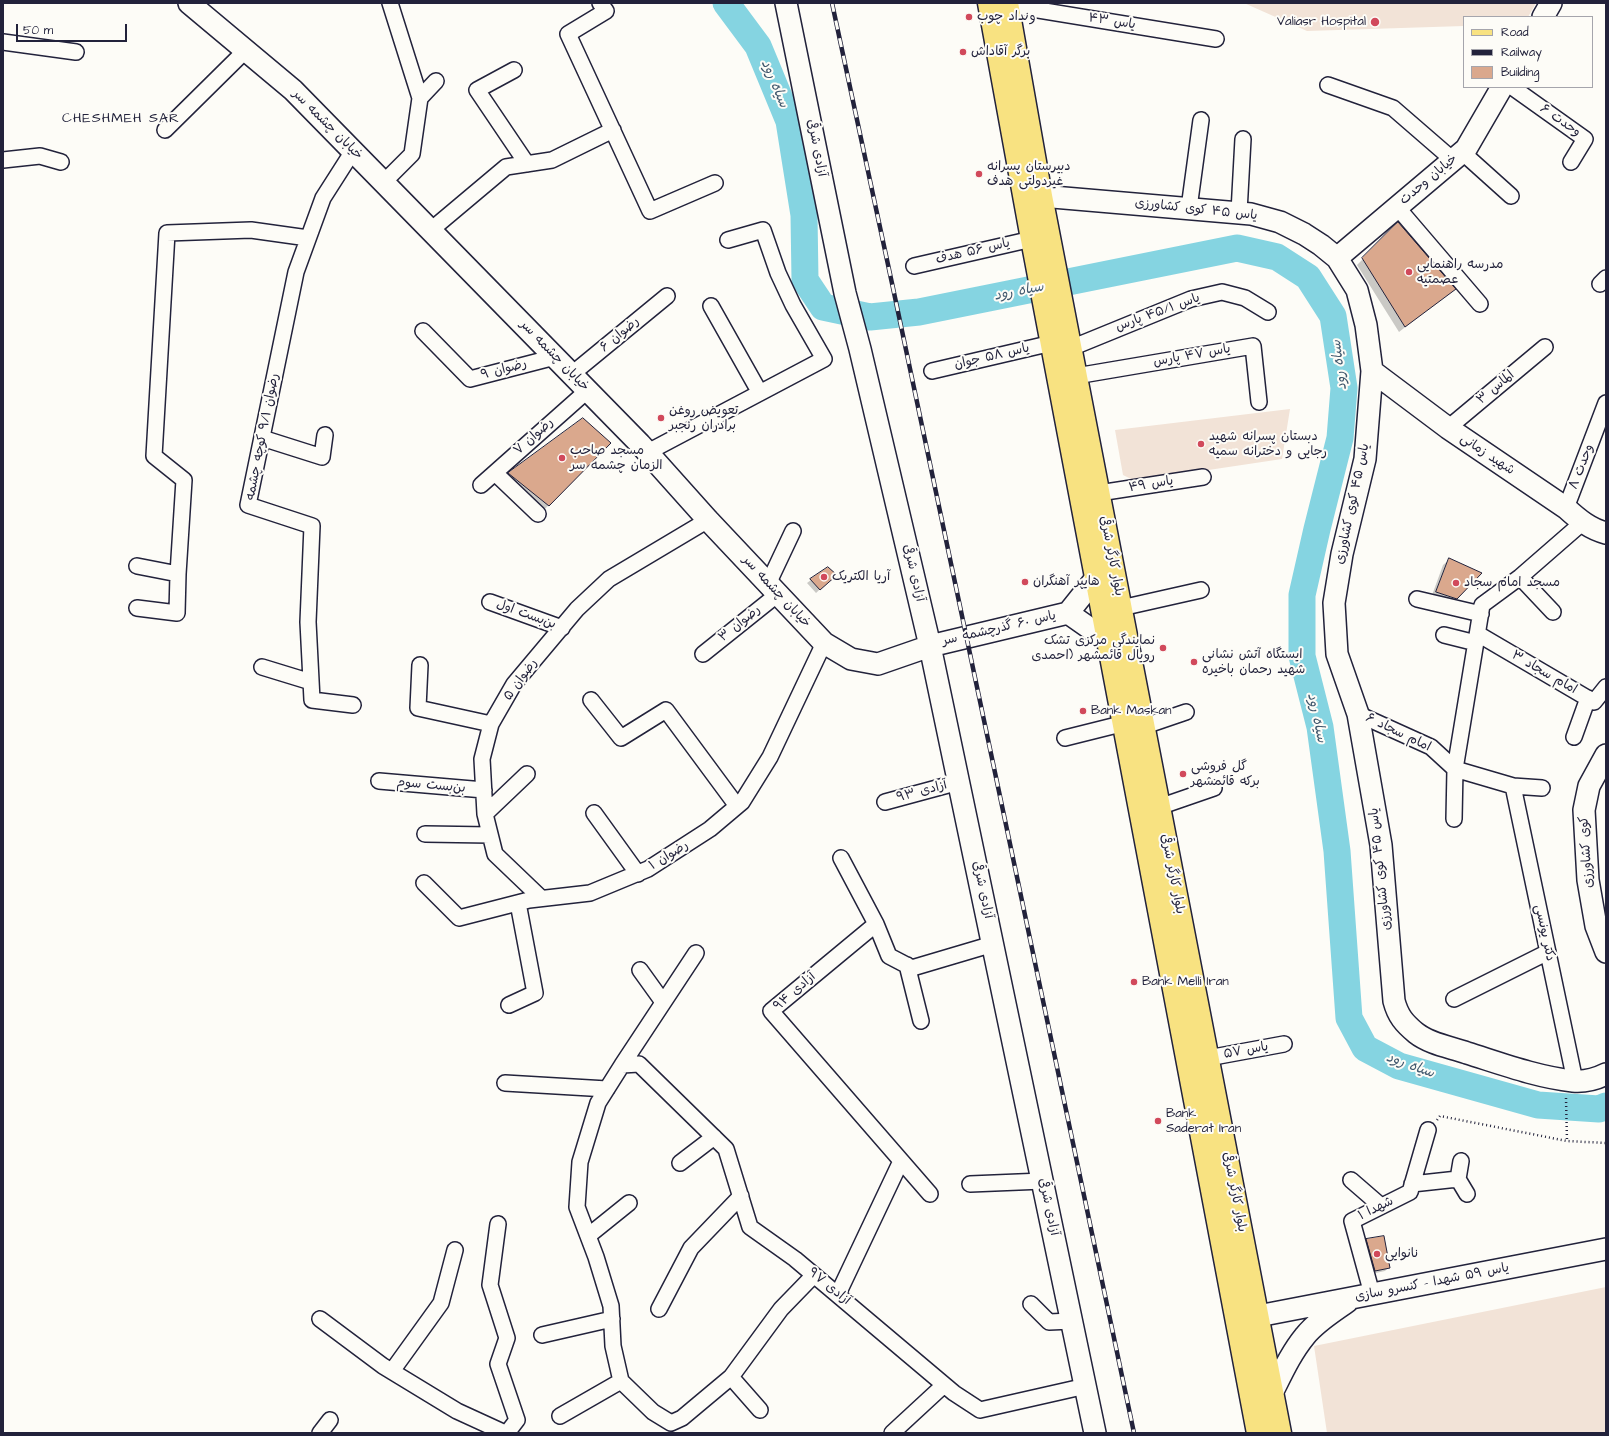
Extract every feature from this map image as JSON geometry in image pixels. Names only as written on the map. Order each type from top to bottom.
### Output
[{"type":"main road","points":[[1002,4],[1041,196],[1039,245]]},
{"type":"main road","points":[[1002,4],[1039,245]]},
{"type":"main road","name":"بلوار کارگر شرقی","points":[[1039,245],[1061,345],[1096,578],[1108,641],[1135,724],[1159,807],[1167,901],[1208,1058],[1280,1433]]},
{"type":"main road","name":"بلوار کارگر شرقی","points":[[1061,345],[1076,376],[1121,608],[1135,724],[1167,901],[1258,1433]]},
{"type":"street","name":"خیابان چشمه سر","points":[[189,3],[293,90],[648,452],[708,520],[824,643],[851,660],[878,664],[930,646]]},
{"type":"street","points":[[384,182],[412,154],[420,98],[390,3]]},
{"type":"street","points":[[600,3],[606,11],[568,34],[650,210],[715,183]]},
{"type":"street","name":"آزادی شرقی","points":[[786,3],[845,293],[860,349],[930,646],[1095,1433]]},
{"type":"street","points":[[1544,16],[1551,3]]},
{"type":"street","name":"یاس ۴۳","points":[[1002,4],[1216,39]]},
{"type":"street","points":[[3,42],[76,52]]},
{"type":"street","points":[[165,130],[246,50]]},
{"type":"street","points":[[514,70],[477,90],[527,164]]},
{"type":"street","points":[[420,98],[436,81]]},
{"type":"street","points":[[1328,85],[1393,108],[1511,196]]},
{"type":"street","name":"خیابان وحدت","points":[[1337,258],[1466,149],[1501,88]]},
{"type":"street","name":"وحدت ۶","points":[[1513,88],[1585,139],[1571,162]]},
{"type":"street","points":[[1189,208],[1201,120]]},
{"type":"street","points":[[431,230],[506,168],[552,160],[613,130]]},
{"type":"street","points":[[1239,212],[1244,139]]},
{"type":"street","name":"رضوان ۹/۱ کوچه چشمه","points":[[353,151],[322,198],[296,272],[248,505],[312,526],[308,622],[312,700],[353,705]]},
{"type":"street","points":[[3,160],[40,156],[61,162]]},
{"type":"street","name":"یاس ۴۵ کوی کشاورزی","points":[[1041,196],[1239,212],[1280,222],[1304,234],[1337,258],[1357,290],[1366,325],[1372,371],[1365,459],[1342,554],[1334,603],[1337,654],[1358,714],[1381,845],[1394,1001],[1398,1014],[1405,1023],[1417,1034],[1433,1042],[1540,1076],[1570,1080]]},
{"type":"street","points":[[1397,207],[1480,304]]},
{"type":"street","points":[[137,608],[177,614],[184,480],[154,456],[167,232],[252,230],[308,238]]},
{"type":"street","points":[[648,452],[824,359],[794,305],[778,272],[763,230],[728,240]]},
{"type":"street","name":"یاس ۵۶ هدف","points":[[914,266],[1039,245]]},
{"type":"street","name":"یاس ۴۵/۱ پارس","points":[[1061,345],[1191,299],[1222,292],[1245,298],[1268,312]]},
{"type":"street","name":"رضوان ۶","points":[[572,374],[667,296]]},
{"type":"street","points":[[711,306],[760,393]]},
{"type":"street","name":"رضوان ۹","points":[[423,331],[470,379],[555,357]]},
{"type":"street","name":"یاس ۵۸ جوان","points":[[932,371],[1061,345]]},
{"type":"street","name":"یاس ۴۷ پارس","points":[[1076,376],[1253,346],[1259,402]]},
{"type":"street","name":"الماس ۳","points":[[1448,428],[1545,347]]},
{"type":"street","name":"شهید زمانی","points":[[1372,371],[1448,428],[1566,508],[1582,522],[1596,531],[1606,533]]},
{"type":"street","name":"رضوان ۷","points":[[481,485],[588,390]]},
{"type":"street","name":"وحدت ۸","points":[[1566,508],[1606,403]]},
{"type":"street","points":[[262,438],[322,457],[325,435]]},
{"type":"street","points":[[495,473],[538,514]]},
{"type":"street","name":"یاس ۴۹","points":[[1099,493],[1203,477]]},
{"type":"street","name":"رضوان ۵","points":[[541,898],[495,854],[485,814],[482,759],[491,724],[514,684],[577,609],[609,579],[708,520]]},
{"type":"street","points":[[1454,819],[1455,770],[1482,605],[1520,577],[1582,522]]},
{"type":"street","points":[[773,589],[793,531]]},
{"type":"street","points":[[137,566],[178,574]]},
{"type":"street","points":[[1520,577],[1553,612]]},
{"type":"street","name":"یاس ۶۰ گذرچشمه سر","points":[[930,646],[1068,613],[1096,578]]},
{"type":"street","name":"رضوان ۳","points":[[703,654],[773,589]]},
{"type":"street","points":[[1121,608],[1201,590]]},
{"type":"street","points":[[1417,599],[1481,614]]},
{"type":"street","name":"بن‌بست اول","points":[[490,602],[562,628]]},
{"type":"street","name":"یاس ۶۰ گذرچشمه سر","points":[[1068,613],[1108,641]]},
{"type":"street","name":"امام سجاد ۳","points":[[1444,635],[1477,638],[1594,702],[1606,687]]},
{"type":"street","name":"رضوان ۱","points":[[424,883],[459,918],[518,902],[590,893],[648,869],[710,829],[742,802],[770,757],[824,643]]},
{"type":"street","points":[[420,665],[418,708],[491,724]]},
{"type":"street","points":[[262,667],[311,682]]},
{"type":"street","points":[[1574,737],[1588,698]]},
{"type":"street","points":[[591,700],[621,738],[666,710],[737,806]]},
{"type":"street","points":[[1065,738],[1186,712]]},
{"type":"street","name":"امام سجاد ۶","points":[[1358,714],[1431,747],[1455,770]]},
{"type":"street","name":"کوی کشاورزی","points":[[1606,755],[1589,786],[1584,810],[1588,880],[1596,926],[1606,952]]},
{"type":"street","points":[[1455,770],[1513,786],[1542,788]]},
{"type":"street","points":[[485,814],[527,774]]},
{"type":"street","name":"بن‌بست سوم","points":[[379,781],[484,790]]},
{"type":"street","name":"آزادی ۹۳","points":[[885,802],[959,782]]},
{"type":"street","name":"دکتر یونسی","points":[[1513,786],[1548,952],[1570,1080]]},
{"type":"street","points":[[1159,807],[1214,788]]},
{"type":"street","points":[[594,813],[638,874]]},
{"type":"street","points":[[425,834],[490,836]]},
{"type":"street","points":[[841,858],[876,924],[889,956],[912,968],[993,944]]},
{"type":"street","points":[[509,1005],[536,993],[518,902]]},
{"type":"street","name":"آزادی ۹۴","points":[[876,924],[771,1011],[930,1194]]},
{"type":"street","points":[[1454,998],[1548,952]]},
{"type":"street","points":[[696,953],[598,1103],[580,1162],[577,1207],[611,1306],[613,1346],[621,1381],[672,1428],[731,1377],[781,1309],[814,1275]]},
{"type":"street","points":[[907,965],[921,1021]]},
{"type":"street","points":[[640,970],[663,1002]]},
{"type":"street","name":"یاس ۵۷","points":[[1208,1058],[1284,1044]]},
{"type":"street","name":"آزادی ۹۷","points":[[622,1065],[640,1064],[726,1149],[750,1227],[795,1259],[954,1393],[980,1410],[1086,1386]]},
{"type":"street","points":[[1570,1080],[1597,1078],[1606,1074]]},
{"type":"street","points":[[505,1083],[607,1089]]},
{"type":"street","name":"شهدا ۱","points":[[1363,1296],[1352,1221],[1410,1192],[1428,1130]]},
{"type":"street","points":[[680,1163],[714,1138]]},
{"type":"street","points":[[838,1294],[901,1160]]},
{"type":"street","points":[[1461,1161],[1458,1179],[1467,1194]]},
{"type":"street","points":[[1412,1184],[1458,1179]]},
{"type":"street","points":[[1351,1180],[1381,1206]]},
{"type":"street","points":[[970,1184],[1043,1181]]},
{"type":"street","points":[[659,1309],[690,1248],[741,1196]]},
{"type":"street","points":[[588,1236],[629,1203]]},
{"type":"street","points":[[320,1319],[392,1371],[457,1411],[506,1433],[517,1420],[498,1364],[507,1338],[490,1285],[498,1224]]},
{"type":"street","points":[[392,1371],[440,1303],[455,1250]]},
{"type":"street","name":"یاس ۵۹ شهدا - کنسرو سازی","points":[[1258,1316],[1606,1250]]},
{"type":"street","points":[[1272,1393],[1289,1360],[1305,1336],[1327,1316],[1363,1296]]},
{"type":"street","points":[[1031,1304],[1049,1322],[1072,1321]]},
{"type":"street","points":[[542,1335],[612,1319]]},
{"type":"street","points":[[731,1377],[760,1410]]},
{"type":"street","points":[[560,1416],[621,1381]]},
{"type":"street","points":[[892,1433],[944,1385]]},
{"type":"street","points":[[320,1433],[330,1420]]},
{"type":"path","points":[[1568,1141],[1570,1080]]},
{"type":"path","points":[[1428,1130],[1440,1116],[1568,1141],[1606,1142]]},
{"type":"shaded area","name":"Valiasr Hospital","points":[[1244,3],[1536,3],[1529,16],[1463,16],[1463,26],[1307,31]]},
{"type":"shaded area","name":"دبستان پسرانه شهید رجایی و دخترانه سمیه","points":[[1290,409],[1282,459],[1135,481],[1123,475],[1115,430]]},
{"type":"shaded area","points":[[1606,1287],[1606,1433],[1327,1433],[1314,1346]]},
{"type":"building","name":"مدرسه راهنمایی عصمتیه","points":[[1398,222],[1456,289],[1405,327],[1362,258]]},
{"type":"building","name":"مسجد صاحب الزمان چشمه سر","points":[[583,418],[611,443],[549,506],[508,473]]},
{"type":"building","name":"مسجد امام سجاد","points":[[1449,558],[1482,573],[1457,599],[1436,592]]},
{"type":"building","name":"آریا الکتریک","points":[[828,567],[837,575],[820,590],[810,579]]},
{"type":"building","name":"نانوایی","points":[[1384,1236],[1390,1268],[1375,1271],[1366,1239]]},
{"type":"waterway","name":"سیاه رود","points":[[726,3],[758,46],[789,121],[804,215],[805,280],[823,307],[870,317],[919,312],[1237,248],[1277,257],[1308,277],[1333,316],[1344,388],[1340,438],[1302,595],[1302,656],[1320,727],[1337,851],[1349,1018],[1365,1048],[1399,1066],[1538,1105],[1599,1109],[1606,1106]]},
{"type":"railway","points":[[832,3],[1134,1433]]},
{"type":"place","name":"ونداد چوب","points":[[969,17]]},
{"type":"place","name":"Valiasr Hospital","points":[[1375,22]]},
{"type":"place","name":"برگر آقاداش","points":[[963,52]]},
{"type":"place","name":"دبیرستان پسرانه غیردولتی هدف","points":[[979,174]]},
{"type":"place","name":"مدرسه راهنمایی عصمتیه","points":[[1409,272]]},
{"type":"place","name":"تعویض روغن برادران رنجبر","points":[[661,418]]},
{"type":"place","name":"دبستان پسرانه شهید رجایی و دخترانه سمیه","points":[[1201,444]]},
{"type":"place","name":"مسجد صاحب الزمان چشمه سر","points":[[562,458]]},
{"type":"place","name":"آریا الکتریک","points":[[824,577]]},
{"type":"place","name":"هایپر آهنگران","points":[[1025,582]]},
{"type":"place","name":"مسجد امام سجاد","points":[[1456,583]]},
{"type":"place","name":"نمایندگی مرکزی تشک رویال قائمشهر (احمدی","points":[[1163,648]]},
{"type":"place","name":"ایستگاه آتش نشانی شهید رحمان باخیره","points":[[1194,662]]},
{"type":"place","name":"Bank Maskan","points":[[1083,711]]},
{"type":"place","name":"گل فروشی برکه قائمشهر","points":[[1183,774]]},
{"type":"place","name":"Bank Melli Iran","points":[[1134,982]]},
{"type":"place","name":"Bank Saderat Iran","points":[[1158,1121]]},
{"type":"place","name":"نانوایی","points":[[1377,1254]]},
{"type":"district","name":"CHESHMEH SAR","points":[[121,119]]}]
